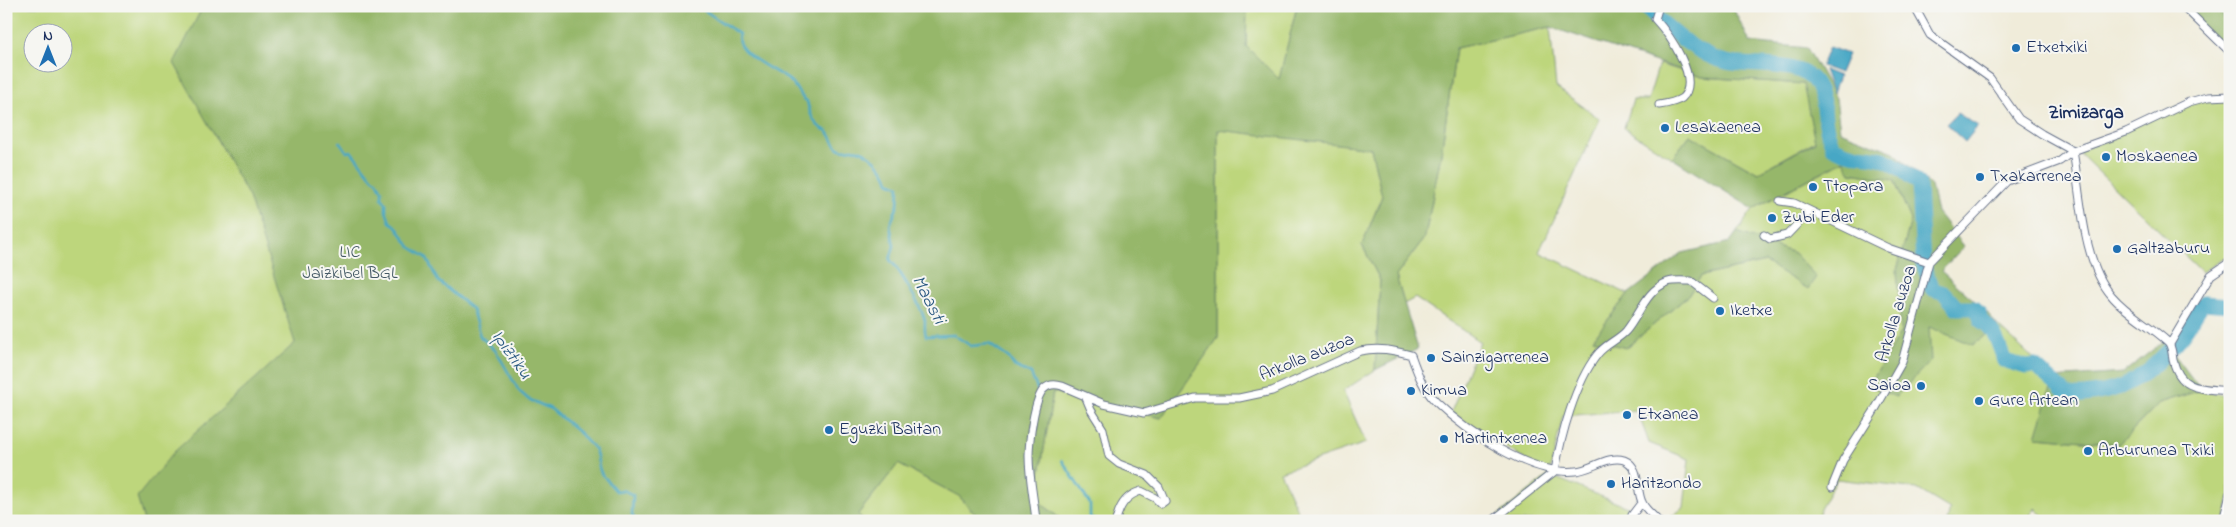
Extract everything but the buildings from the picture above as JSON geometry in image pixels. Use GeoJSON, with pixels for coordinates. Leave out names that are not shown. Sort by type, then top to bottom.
{"type":"FeatureCollection","features":[{"type":"Feature","properties":{"kind":"street"},"geometry":{"type":"LineString","coordinates":[[1658,6],[1655,19],[1669,35],[1683,63],[1688,89],[1681,98],[1659,105]]}},
{"type":"Feature","properties":{"kind":"street"},"geometry":{"type":"LineString","coordinates":[[1914,6],[1930,35],[1990,78],[2019,118],[2042,134],[2074,151]]}},
{"type":"Feature","properties":{"kind":"street"},"geometry":{"type":"LineString","coordinates":[[2184,6],[2230,52]]}},
{"type":"Feature","properties":{"kind":"street"},"geometry":{"type":"LineString","coordinates":[[1924,260],[2007,181],[2060,161],[2074,151],[2126,132],[2189,102],[2208,97],[2230,96]]}},
{"type":"Feature","properties":{"kind":"street"},"geometry":{"type":"LineString","coordinates":[[2074,151],[2090,256],[2097,276],[2124,308],[2170,344],[2174,364],[2180,378],[2192,388],[2230,391]]}},
{"type":"Feature","properties":{"kind":"street","name":"Arkolla auzoa"},"geometry":{"type":"LineString","coordinates":[[1780,201],[1794,204],[1888,248],[1924,260],[1902,362],[1873,414],[1843,460],[1832,487]]}},
{"type":"Feature","properties":{"kind":"street"},"geometry":{"type":"LineString","coordinates":[[1764,235],[1770,239],[1787,235],[1810,211]]}},
{"type":"Feature","properties":{"kind":"street"},"geometry":{"type":"LineString","coordinates":[[2170,344],[2211,275],[2230,262]]}},
{"type":"Feature","properties":{"kind":"street"},"geometry":{"type":"LineString","coordinates":[[1492,521],[1555,471],[1560,442],[1570,411],[1585,377],[1597,355],[1625,332],[1649,294],[1668,282],[1691,280],[1713,298]]}},
{"type":"Feature","properties":{"kind":"street","name":"Arkolla auzoa"},"geometry":{"type":"LineString","coordinates":[[1036,521],[1029,453],[1036,407],[1040,393],[1046,387],[1056,384],[1086,398],[1144,413],[1195,398],[1240,398],[1272,391],[1360,351],[1389,348],[1411,355],[1420,381],[1435,401],[1509,455],[1535,466],[1555,471],[1577,472],[1610,460],[1624,460],[1634,469],[1642,502],[1658,521]]}},
{"type":"Feature","properties":{"kind":"street"},"geometry":{"type":"LineString","coordinates":[[1086,398],[1103,429],[1110,456],[1119,464],[1147,475],[1159,487],[1165,501],[1161,504],[1155,498],[1141,491],[1132,493],[1119,508],[1116,521]]}},
{"type":"Feature","properties":{"kind":"street"},"geometry":{"type":"LineString","coordinates":[[2223,521],[2230,494]]}},
{"type":"Feature","properties":{"kind":"street"},"geometry":{"type":"LineString","coordinates":[[1631,521],[1632,515],[1642,502]]}},
{"type":"Feature","properties":{"kind":"green space","name":"LIC Jaizkibel BGL"},"geometry":{"type":"Polygon","coordinates":[[[6,6],[655,6],[645,521],[6,521],[6,6]]]}},
{"type":"Feature","properties":{"kind":"green space"},"geometry":{"type":"Polygon","coordinates":[[[203,6],[1247,6],[1246,46],[1279,79],[1297,6],[1732,6],[1750,42],[1807,48],[1836,98],[1840,131],[1894,152],[1931,186],[1937,212],[1964,246],[1941,271],[1985,310],[1997,325],[1973,345],[1929,327],[1931,360],[1896,397],[1869,386],[1901,331],[1897,270],[1911,220],[1894,180],[1851,173],[1844,160],[1753,209],[1672,158],[1690,135],[1758,173],[1815,142],[1803,84],[1702,77],[1550,27],[1456,48],[1441,154],[1425,237],[1396,276],[1418,349],[1375,370],[1380,280],[1362,245],[1382,196],[1371,148],[1218,130],[1218,338],[1161,418],[1053,392],[1036,499],[1063,521],[981,521],[959,496],[898,464],[858,514],[865,521],[144,521],[137,497],[173,453],[295,343],[249,197],[174,63],[203,6]]]}},
{"type":"Feature","properties":{"kind":"green space"},"geometry":{"type":"Polygon","coordinates":[[[1247,6],[1297,6],[1279,80],[1246,46],[1247,6]]]}},
{"type":"Feature","properties":{"kind":"green space"},"geometry":{"type":"Polygon","coordinates":[[[2179,6],[2213,6],[2230,24],[2230,57],[2179,6]]]}},
{"type":"Feature","properties":{"kind":"green space"},"geometry":{"type":"Polygon","coordinates":[[[2213,6],[2230,6],[2230,24],[2213,6]]]}},
{"type":"Feature","properties":{"kind":"green space"},"geometry":{"type":"Polygon","coordinates":[[[1550,27],[1556,87],[1600,119],[1539,252],[1628,294],[1593,339],[1626,348],[1688,296],[1701,276],[1766,262],[1794,253],[1737,232],[1753,209],[1845,160],[1851,173],[1894,180],[1911,220],[1897,270],[1901,331],[1869,386],[1929,326],[1973,345],[1997,325],[2054,378],[2037,437],[2119,444],[2159,403],[2201,390],[2230,396],[2230,495],[2225,521],[2048,521],[2035,508],[2026,521],[1947,521],[1950,509],[1917,489],[1837,479],[1820,509],[1818,521],[1666,521],[1684,507],[1689,459],[1649,443],[1637,410],[1563,416],[1549,475],[1451,412],[1480,342],[1415,298],[1404,304],[1396,276],[1425,237],[1441,154],[1456,48],[1550,27]]]}},
{"type":"Feature","properties":{"kind":"green space"},"geometry":{"type":"Polygon","coordinates":[[[1659,64],[1702,77],[1804,84],[1815,141],[1758,173],[1690,135],[1672,158],[1624,128],[1633,100],[1648,100],[1659,64]]]}},
{"type":"Feature","properties":{"kind":"green space"},"geometry":{"type":"Polygon","coordinates":[[[2230,95],[2230,255],[2202,272],[2078,152],[2198,98],[2230,95]]]}},
{"type":"Feature","properties":{"kind":"green space"},"geometry":{"type":"Polygon","coordinates":[[[1218,129],[1371,148],[1382,196],[1362,245],[1380,280],[1375,370],[1343,391],[1366,443],[1280,472],[1302,521],[1063,521],[1036,499],[1053,392],[1161,418],[1218,338],[1218,129]]]}},
{"type":"Feature","properties":{"kind":"green space"},"geometry":{"type":"Polygon","coordinates":[[[1737,232],[1794,253],[1816,277],[1808,289],[1765,262],[1701,276],[1688,296],[1626,348],[1593,339],[1628,294],[1682,253],[1730,242],[1737,232]]]}},
{"type":"Feature","properties":{"kind":"green space"},"geometry":{"type":"Polygon","coordinates":[[[2164,341],[2201,390],[2159,403],[2119,444],[2036,437],[2054,378],[2123,373],[2164,341]]]}},
{"type":"Feature","properties":{"kind":"green space"},"geometry":{"type":"Polygon","coordinates":[[[898,464],[959,496],[981,521],[865,521],[858,514],[898,464]]]}},
{"type":"Feature","properties":{"kind":"green space"},"geometry":{"type":"Polygon","coordinates":[[[1549,475],[1632,509],[1644,521],[1491,521],[1549,475]]]}},
{"type":"Feature","properties":{"kind":"water"},"geometry":{"type":"Polygon","coordinates":[[[1829,47],[1848,54],[1840,73],[1821,66],[1829,47]]]}},
{"type":"Feature","properties":{"kind":"water"},"geometry":{"type":"Polygon","coordinates":[[[1824,70],[1839,76],[1833,94],[1824,70]]]}},
{"type":"Feature","properties":{"kind":"water"},"geometry":{"type":"Polygon","coordinates":[[[1957,113],[1978,126],[1965,142],[1946,124],[1957,113]]]}},
{"type":"Feature","properties":{"kind":"waterway","name":"Maasti"},"geometry":{"type":"LineString","coordinates":[[698,6],[739,34],[742,48],[749,55],[790,81],[807,101],[815,122],[825,130]]}},
{"type":"Feature","properties":{"kind":"waterway"},"geometry":{"type":"LineString","coordinates":[[1644,6],[1682,39],[1714,58],[1737,64],[1788,68],[1809,76],[1819,90],[1824,107],[1827,131],[1833,147],[1852,154],[1890,162],[1919,184],[1923,264],[1932,289],[1944,293],[1957,308],[1974,308],[1979,313],[1981,321],[1986,324],[1996,338],[2005,361],[2026,367],[2035,366],[2069,396],[2099,393],[2123,386],[2134,380],[2145,373],[2176,344],[2203,303],[2230,305]]}},
{"type":"Feature","properties":{"kind":"waterway","name":"Maasti"},"geometry":{"type":"LineString","coordinates":[[827,131],[834,143],[841,149],[858,150],[870,156],[884,171],[889,182],[899,186],[898,205],[890,225],[894,246],[890,260],[904,279],[920,308],[925,321],[926,336],[954,335],[971,346],[989,344],[1009,358],[1014,366],[1031,374],[1038,391]]}},
{"type":"Feature","properties":{"kind":"waterway","name":"Ipiztiku"},"geometry":{"type":"LineString","coordinates":[[340,142],[347,152],[351,151],[373,179],[377,181],[382,191],[382,198],[386,203],[386,211],[390,222],[396,226],[410,247],[426,257],[438,281],[472,309],[480,336],[496,351],[519,391],[528,399],[551,409],[582,435],[595,450],[603,476]]}},
{"type":"Feature","properties":{"kind":"waterway","name":"Maasti"},"geometry":{"type":"LineString","coordinates":[[1062,460],[1090,504],[1090,517],[1096,521]]}},
{"type":"Feature","properties":{"kind":"waterway","name":"Ipiztiku"},"geometry":{"type":"LineString","coordinates":[[605,478],[616,491],[623,490],[633,495],[632,514],[635,521]]}},
{"type":"Feature","properties":{"kind":"place","name":"Etxetxiki"},"geometry":{"type":"Point","coordinates":[2016,48]}},
{"type":"Feature","properties":{"kind":"place","name":"Lesakaenea"},"geometry":{"type":"Point","coordinates":[1665,128]}},
{"type":"Feature","properties":{"kind":"place","name":"Moskaenea"},"geometry":{"type":"Point","coordinates":[2106,157]}},
{"type":"Feature","properties":{"kind":"place","name":"Txakarrenea"},"geometry":{"type":"Point","coordinates":[1980,177]}},
{"type":"Feature","properties":{"kind":"place","name":"Ttopara"},"geometry":{"type":"Point","coordinates":[1813,187]}},
{"type":"Feature","properties":{"kind":"place","name":"Zubi Eder"},"geometry":{"type":"Point","coordinates":[1772,218]}},
{"type":"Feature","properties":{"kind":"place","name":"Galtzaburu"},"geometry":{"type":"Point","coordinates":[2117,249]}},
{"type":"Feature","properties":{"kind":"place","name":"Iketxe"},"geometry":{"type":"Point","coordinates":[1720,311]}},
{"type":"Feature","properties":{"kind":"place","name":"Sainzigarrenea"},"geometry":{"type":"Point","coordinates":[1431,358]}},
{"type":"Feature","properties":{"kind":"place","name":"Saioa"},"geometry":{"type":"Point","coordinates":[1921,386]}},
{"type":"Feature","properties":{"kind":"place","name":"Kimua"},"geometry":{"type":"Point","coordinates":[1411,391]}},
{"type":"Feature","properties":{"kind":"place","name":"Gure Artean"},"geometry":{"type":"Point","coordinates":[1979,401]}},
{"type":"Feature","properties":{"kind":"place","name":"Etxanea"},"geometry":{"type":"Point","coordinates":[1627,415]}},
{"type":"Feature","properties":{"kind":"place","name":"Eguzki Baitan"},"geometry":{"type":"Point","coordinates":[829,430]}},
{"type":"Feature","properties":{"kind":"place","name":"Martintxenea"},"geometry":{"type":"Point","coordinates":[1444,439]}},
{"type":"Feature","properties":{"kind":"place","name":"Arburunea Txiki"},"geometry":{"type":"Point","coordinates":[2088,451]}},
{"type":"Feature","properties":{"kind":"place","name":"Haritzondo"},"geometry":{"type":"Point","coordinates":[1611,484]}},
{"type":"Feature","properties":{"kind":"district","name":"Zimizarga"},"geometry":{"type":"Point","coordinates":[2086,113]}}]}
